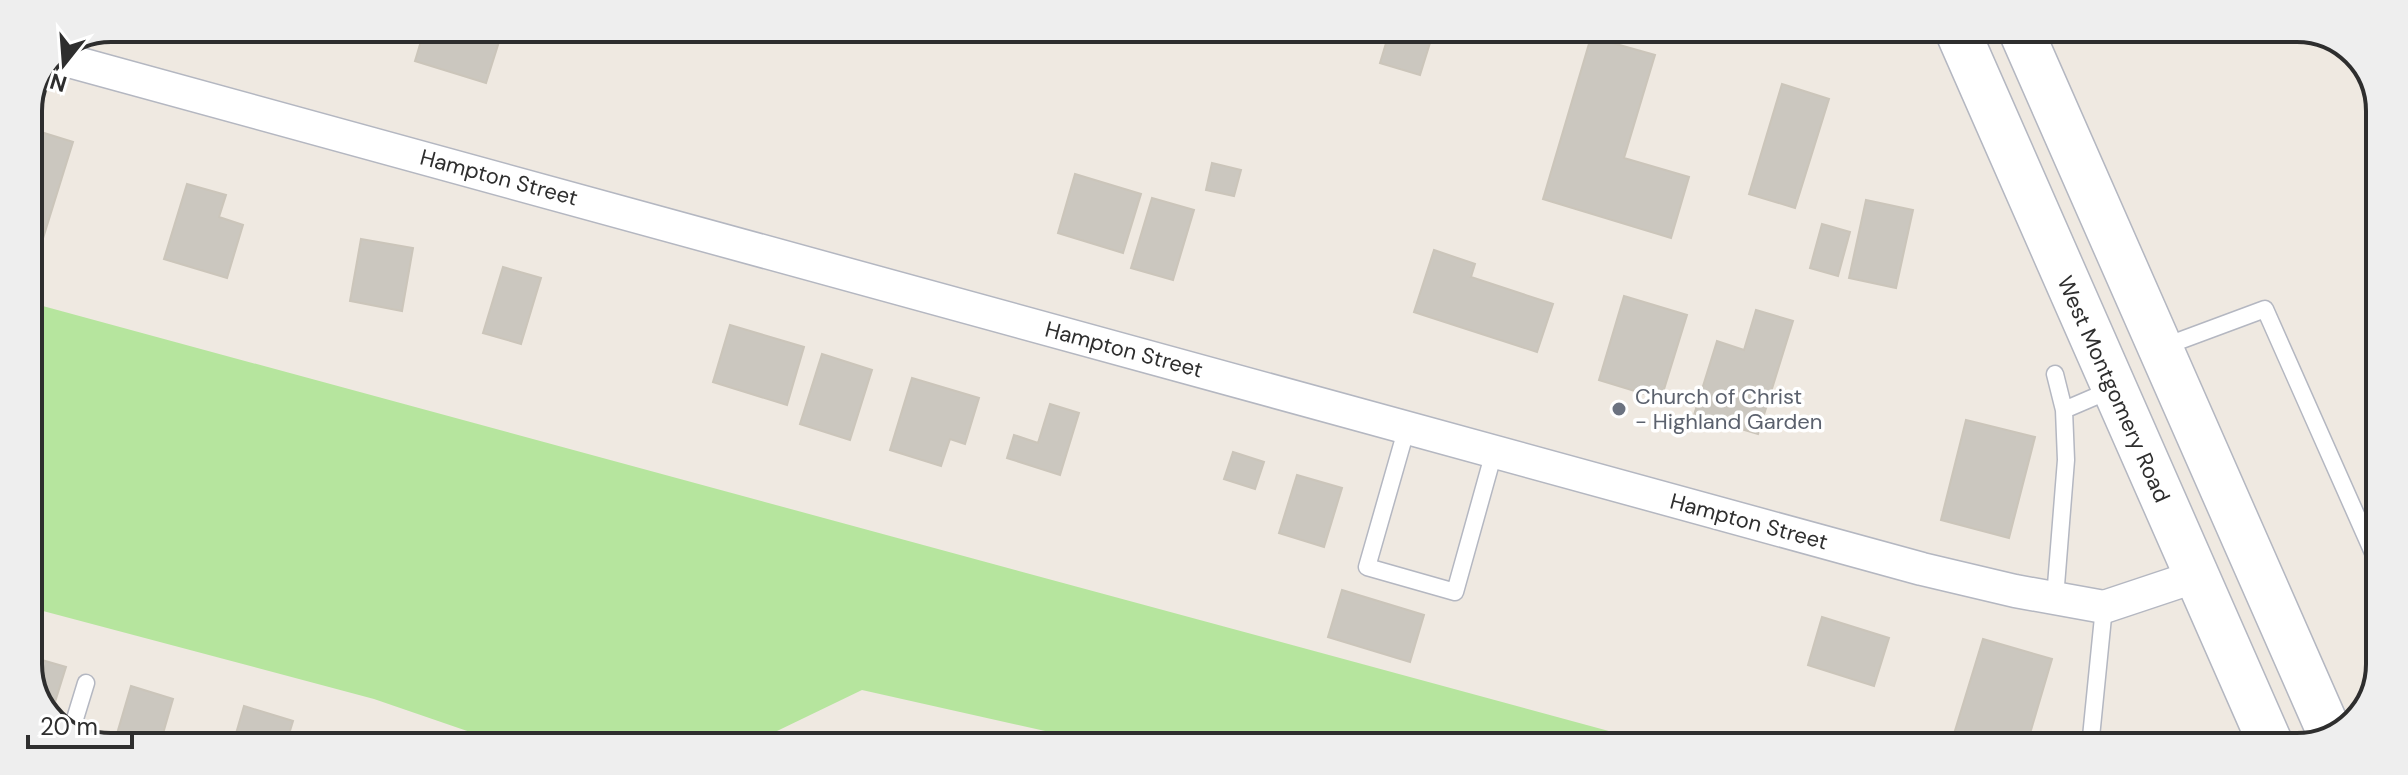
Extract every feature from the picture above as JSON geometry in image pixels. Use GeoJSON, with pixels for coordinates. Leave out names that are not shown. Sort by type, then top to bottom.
{"type":"FeatureCollection","features":[{"type":"Feature","properties":{"kind":"main road","name":"West Montgomery Road"},"geometry":{"type":"LineString","coordinates":[[1962,42],[2266,733]]}},
{"type":"Feature","properties":{"kind":"main road"},"geometry":{"type":"LineString","coordinates":[[2026,42],[2327,726]]}},
{"type":"Feature","properties":{"kind":"street","name":"Hampton Street"},"geometry":{"type":"LineString","coordinates":[[65,60],[1922,569],[2104,607],[2197,576]]}},
{"type":"Feature","properties":{"kind":"lane"},"geometry":{"type":"LineString","coordinates":[[2160,348],[2265,309],[2366,537]]}},
{"type":"Feature","properties":{"kind":"lane"},"geometry":{"type":"LineString","coordinates":[[2055,374],[2064,410],[2066,460],[2055,598]]}},
{"type":"Feature","properties":{"kind":"lane"},"geometry":{"type":"LineString","coordinates":[[2064,410],[2114,389]]}},
{"type":"Feature","properties":{"kind":"lane"},"geometry":{"type":"LineString","coordinates":[[1407,427],[1367,567],[1455,592],[1494,452]]}},
{"type":"Feature","properties":{"kind":"lane"},"geometry":{"type":"LineString","coordinates":[[2091,733],[2104,607]]}},
{"type":"Feature","properties":{"kind":"lane"},"geometry":{"type":"LineString","coordinates":[[74,722],[86,683]]}},
{"type":"Feature","properties":{"kind":"green space"},"geometry":{"type":"Polygon","coordinates":[[[42,306],[1616,733],[1054,733],[862,690],[773,733],[473,733],[374,699],[42,611],[42,306]]]}},
{"type":"Feature","properties":{"kind":"building"},"geometry":{"type":"Polygon","coordinates":[[[421,42],[499,42],[486,83],[415,61],[421,42]]]}},
{"type":"Feature","properties":{"kind":"building"},"geometry":{"type":"Polygon","coordinates":[[[1386,42],[1430,42],[1420,75],[1380,63],[1386,42]]]}},
{"type":"Feature","properties":{"kind":"building"},"geometry":{"type":"Polygon","coordinates":[[[1590,42],[1609,42],[1655,55],[1624,158],[1689,177],[1671,238],[1543,199],[1590,42]]]}},
{"type":"Feature","properties":{"kind":"building"},"geometry":{"type":"Polygon","coordinates":[[[1782,84],[1829,99],[1795,208],[1749,194],[1782,84]]]}},
{"type":"Feature","properties":{"kind":"building"},"geometry":{"type":"Polygon","coordinates":[[[42,132],[73,142],[42,242],[42,132]]]}},
{"type":"Feature","properties":{"kind":"building"},"geometry":{"type":"Polygon","coordinates":[[[1212,163],[1241,170],[1234,196],[1206,190],[1212,163]]]}},
{"type":"Feature","properties":{"kind":"building"},"geometry":{"type":"Polygon","coordinates":[[[1075,174],[1141,194],[1123,253],[1058,233],[1075,174]]]}},
{"type":"Feature","properties":{"kind":"building"},"geometry":{"type":"Polygon","coordinates":[[[187,184],[226,195],[219,217],[243,225],[227,278],[164,259],[187,184]]]}},
{"type":"Feature","properties":{"kind":"building"},"geometry":{"type":"Polygon","coordinates":[[[1152,198],[1194,210],[1173,280],[1131,268],[1152,198]]]}},
{"type":"Feature","properties":{"kind":"building"},"geometry":{"type":"Polygon","coordinates":[[[1866,200],[1913,210],[1896,288],[1849,278],[1866,200]]]}},
{"type":"Feature","properties":{"kind":"building"},"geometry":{"type":"Polygon","coordinates":[[[1822,224],[1850,232],[1838,276],[1810,268],[1822,224]]]}},
{"type":"Feature","properties":{"kind":"building"},"geometry":{"type":"Polygon","coordinates":[[[361,239],[413,248],[402,311],[350,301],[361,239]]]}},
{"type":"Feature","properties":{"kind":"building"},"geometry":{"type":"Polygon","coordinates":[[[1434,250],[1475,264],[1471,277],[1553,304],[1537,352],[1414,312],[1434,250]]]}},
{"type":"Feature","properties":{"kind":"building"},"geometry":{"type":"Polygon","coordinates":[[[503,267],[541,278],[521,344],[483,333],[503,267]]]}},
{"type":"Feature","properties":{"kind":"building"},"geometry":{"type":"Polygon","coordinates":[[[1624,296],[1687,315],[1661,399],[1599,380],[1624,296]]]}},
{"type":"Feature","properties":{"kind":"building"},"geometry":{"type":"Polygon","coordinates":[[[1756,310],[1793,321],[1758,434],[1694,415],[1717,341],[1744,350],[1756,310]]]}},
{"type":"Feature","properties":{"kind":"building"},"geometry":{"type":"Polygon","coordinates":[[[730,325],[804,347],[787,405],[713,382],[730,325]]]}},
{"type":"Feature","properties":{"kind":"building"},"geometry":{"type":"Polygon","coordinates":[[[822,354],[872,370],[850,440],[800,424],[822,354]]]}},
{"type":"Feature","properties":{"kind":"building"},"geometry":{"type":"Polygon","coordinates":[[[912,378],[979,398],[965,444],[950,439],[941,466],[890,450],[912,378]]]}},
{"type":"Feature","properties":{"kind":"building"},"geometry":{"type":"Polygon","coordinates":[[[1050,404],[1079,413],[1060,475],[1007,458],[1014,435],[1038,443],[1050,404]]]}},
{"type":"Feature","properties":{"kind":"building"},"geometry":{"type":"Polygon","coordinates":[[[1966,420],[2035,437],[2009,538],[1941,520],[1966,420]]]}},
{"type":"Feature","properties":{"kind":"building"},"geometry":{"type":"Polygon","coordinates":[[[1233,452],[1264,462],[1255,489],[1224,479],[1233,452]]]}},
{"type":"Feature","properties":{"kind":"building"},"geometry":{"type":"Polygon","coordinates":[[[1297,475],[1342,488],[1324,547],[1279,533],[1297,475]]]}},
{"type":"Feature","properties":{"kind":"building"},"geometry":{"type":"Polygon","coordinates":[[[1342,590],[1424,615],[1410,662],[1328,637],[1342,590]]]}},
{"type":"Feature","properties":{"kind":"building"},"geometry":{"type":"Polygon","coordinates":[[[1822,617],[1889,638],[1874,686],[1808,665],[1822,617]]]}},
{"type":"Feature","properties":{"kind":"building"},"geometry":{"type":"Polygon","coordinates":[[[1983,639],[2052,659],[2030,733],[1954,733],[1983,639]]]}},
{"type":"Feature","properties":{"kind":"building"},"geometry":{"type":"Polygon","coordinates":[[[42,660],[66,667],[55,704],[46,686],[42,660]]]}},
{"type":"Feature","properties":{"kind":"building"},"geometry":{"type":"Polygon","coordinates":[[[131,686],[173,699],[163,733],[117,733],[131,686]]]}},
{"type":"Feature","properties":{"kind":"building"},"geometry":{"type":"Polygon","coordinates":[[[244,706],[293,721],[289,733],[236,733],[244,706]]]}},
{"type":"Feature","properties":{"kind":"place","name":"Church of Christ - Highland Garden"},"geometry":{"type":"Point","coordinates":[1619,409]}}]}
